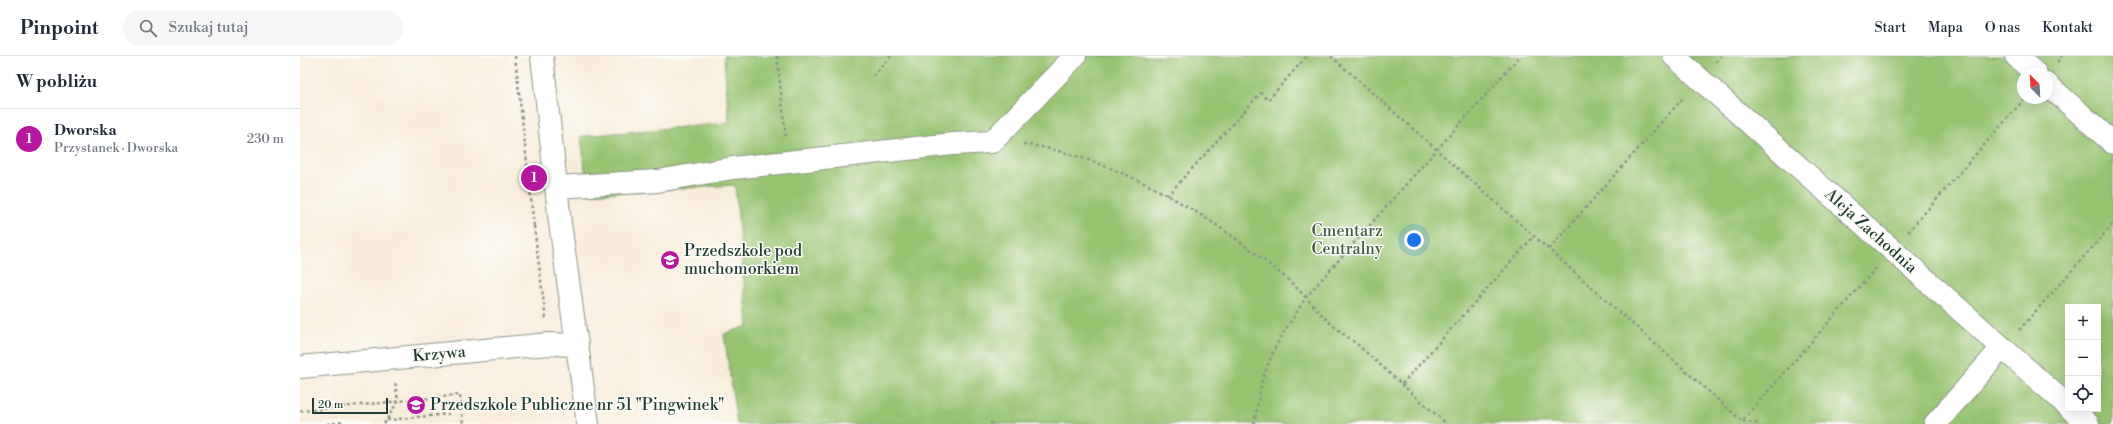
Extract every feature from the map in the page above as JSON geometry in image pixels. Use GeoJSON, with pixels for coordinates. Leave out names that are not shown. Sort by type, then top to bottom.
{"type":"FeatureCollection","features":[{"type":"Feature","properties":{"kind":"street"},"geometry":{"type":"LineString","coordinates":[[542,56],[556,188],[588,424]]}},
{"type":"Feature","properties":{"kind":"street"},"geometry":{"type":"LineString","coordinates":[[556,188],[658,181],[733,168],[992,142],[1075,56]]}},
{"type":"Feature","properties":{"kind":"street","name":"Aleja Zachodnia"},"geometry":{"type":"LineString","coordinates":[[1674,56],[2065,403]]}},
{"type":"Feature","properties":{"kind":"street"},"geometry":{"type":"LineString","coordinates":[[2016,56],[2029,68]]}},
{"type":"Feature","properties":{"kind":"street"},"geometry":{"type":"LineString","coordinates":[[2053,89],[2113,143]]}},
{"type":"Feature","properties":{"kind":"street","name":"Krzywa"},"geometry":{"type":"LineString","coordinates":[[300,366],[549,344],[577,345]]}},
{"type":"Feature","properties":{"kind":"street"},"geometry":{"type":"LineString","coordinates":[[1935,424],[2002,348]]}},
{"type":"Feature","properties":{"kind":"street"},"geometry":{"type":"LineString","coordinates":[[2074,412],[2088,424]]}},
{"type":"Feature","properties":{"kind":"path"},"geometry":{"type":"LineString","coordinates":[[515,56],[534,226]]}},
{"type":"Feature","properties":{"kind":"path"},"geometry":{"type":"LineString","coordinates":[[777,56],[789,162]]}},
{"type":"Feature","properties":{"kind":"path"},"geometry":{"type":"LineString","coordinates":[[872,76],[891,56]]}},
{"type":"Feature","properties":{"kind":"path"},"geometry":{"type":"LineString","coordinates":[[1167,196],[1261,93],[1268,100],[1307,56]]}},
{"type":"Feature","properties":{"kind":"path"},"geometry":{"type":"LineString","coordinates":[[1331,56],[1742,421],[1759,424]]}},
{"type":"Feature","properties":{"kind":"path"},"geometry":{"type":"LineString","coordinates":[[1254,424],[1262,380],[1276,344],[1306,297],[1520,56]]}},
{"type":"Feature","properties":{"kind":"path"},"geometry":{"type":"LineString","coordinates":[[1549,249],[1721,56]]}},
{"type":"Feature","properties":{"kind":"path"},"geometry":{"type":"LineString","coordinates":[[1742,421],[2020,104]]}},
{"type":"Feature","properties":{"kind":"path"},"geometry":{"type":"LineString","coordinates":[[992,142],[1016,143],[1060,151],[1127,176],[1167,196],[1229,234],[1268,264],[1306,297],[1327,320],[1447,424]]}},
{"type":"Feature","properties":{"kind":"path"},"geometry":{"type":"LineString","coordinates":[[2002,348],[2113,224]]}},
{"type":"Feature","properties":{"kind":"path"},"geometry":{"type":"LineString","coordinates":[[1402,384],[1534,236]]}},
{"type":"Feature","properties":{"kind":"path"},"geometry":{"type":"LineString","coordinates":[[384,424],[398,400],[395,377]]}},
{"type":"Feature","properties":{"kind":"path"},"geometry":{"type":"LineString","coordinates":[[300,410],[460,395],[462,424]]}},
{"type":"Feature","properties":{"kind":"path"},"geometry":{"type":"LineString","coordinates":[[387,420],[449,414]]}},
{"type":"Feature","properties":{"kind":"path"},"geometry":{"type":"LineString","coordinates":[[327,424],[342,422]]}},
{"type":"Feature","properties":{"kind":"path"},"geometry":{"type":"LineString","coordinates":[[990,422],[994,424]]}},
{"type":"Feature","properties":{"kind":"green space","name":"Cmentarz Centralny"},"geometry":{"type":"Polygon","coordinates":[[[724,56],[2113,56],[2113,424],[737,424],[724,334],[748,326],[735,185],[588,194],[581,136],[729,123],[724,56]]]}},
{"type":"Feature","properties":{"kind":"place","name":"Dworska"},"geometry":{"type":"Point","coordinates":[534,178]}},
{"type":"Feature","properties":{"kind":"place","name":"Przedszkole pod muchomorkiem"},"geometry":{"type":"Point","coordinates":[670,260]}},
{"type":"Feature","properties":{"kind":"place","name":"Przedszkole Publiczne nr 51 \"Pingwinek\""},"geometry":{"type":"Point","coordinates":[416,405]}}]}
